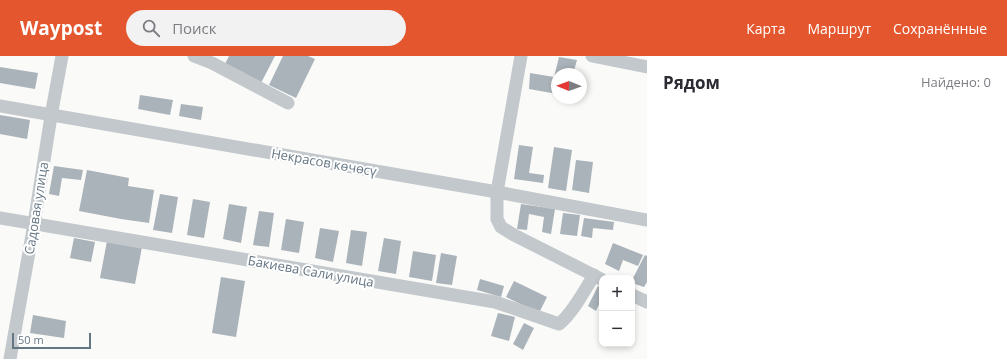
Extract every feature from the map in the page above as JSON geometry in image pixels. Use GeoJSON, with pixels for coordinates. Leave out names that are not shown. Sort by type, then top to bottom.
{"type":"FeatureCollection","features":[{"type":"Feature","properties":{"kind":"street","name":"Садовая улица"},"geometry":{"type":"LineString","coordinates":[[10,359],[62,56]]}},
{"type":"Feature","properties":{"kind":"street"},"geometry":{"type":"LineString","coordinates":[[194,56],[212,63],[288,103]]}},
{"type":"Feature","properties":{"kind":"street"},"geometry":{"type":"LineString","coordinates":[[521,56],[497,192],[497,219],[501,227],[514,235],[598,277]]}},
{"type":"Feature","properties":{"kind":"street"},"geometry":{"type":"LineString","coordinates":[[592,56],[647,67]]}},
{"type":"Feature","properties":{"kind":"street","name":"Некрасов көчөсү"},"geometry":{"type":"LineString","coordinates":[[0,106],[497,192],[647,220]]}},
{"type":"Feature","properties":{"kind":"street","name":"Бакиева Сали улица"},"geometry":{"type":"LineString","coordinates":[[0,218],[495,302],[559,324],[564,320],[598,277]]}},
{"type":"Feature","properties":{"kind":"street"},"geometry":{"type":"LineString","coordinates":[[635,296],[647,302]]}},
{"type":"Feature","properties":{"kind":"building"},"geometry":{"type":"Polygon","coordinates":[[[229,56],[275,56],[261,83],[225,64],[229,56]]]}},
{"type":"Feature","properties":{"kind":"building"},"geometry":{"type":"Polygon","coordinates":[[[283,56],[308,56],[315,59],[296,98],[269,85],[283,56]]]}},
{"type":"Feature","properties":{"kind":"building"},"geometry":{"type":"Polygon","coordinates":[[[559,57],[577,60],[575,68],[556,68],[559,57]]]}},
{"type":"Feature","properties":{"kind":"building"},"geometry":{"type":"Polygon","coordinates":[[[0,67],[38,73],[35,89],[0,83],[0,67]]]}},
{"type":"Feature","properties":{"kind":"building"},"geometry":{"type":"Polygon","coordinates":[[[530,73],[551,76],[551,93],[529,89],[530,73]]]}},
{"type":"Feature","properties":{"kind":"building"},"geometry":{"type":"Polygon","coordinates":[[[140,95],[173,100],[170,115],[138,109],[140,95]]]}},
{"type":"Feature","properties":{"kind":"building"},"geometry":{"type":"Polygon","coordinates":[[[181,104],[203,107],[201,120],[179,116],[181,104]]]}},
{"type":"Feature","properties":{"kind":"building"},"geometry":{"type":"Polygon","coordinates":[[[0,115],[30,120],[27,139],[0,134],[0,115]]]}},
{"type":"Feature","properties":{"kind":"building"},"geometry":{"type":"Polygon","coordinates":[[[519,145],[533,147],[529,173],[544,175],[543,183],[514,179],[519,145]]]}},
{"type":"Feature","properties":{"kind":"building"},"geometry":{"type":"Polygon","coordinates":[[[554,147],[572,150],[566,191],[548,188],[554,147]]]}},
{"type":"Feature","properties":{"kind":"building"},"geometry":{"type":"Polygon","coordinates":[[[576,160],[593,162],[589,193],[572,190],[576,160]]]}},
{"type":"Feature","properties":{"kind":"building"},"geometry":{"type":"Polygon","coordinates":[[[54,166],[83,170],[81,180],[62,178],[59,196],[49,194],[54,166]]]}},
{"type":"Feature","properties":{"kind":"building"},"geometry":{"type":"Polygon","coordinates":[[[87,170],[129,178],[128,186],[154,190],[149,223],[79,211],[87,170]]]}},
{"type":"Feature","properties":{"kind":"building"},"geometry":{"type":"Polygon","coordinates":[[[160,194],[178,197],[172,233],[153,230],[160,194]]]}},
{"type":"Feature","properties":{"kind":"building"},"geometry":{"type":"Polygon","coordinates":[[[193,199],[210,202],[204,238],[187,235],[193,199]]]}},
{"type":"Feature","properties":{"kind":"building"},"geometry":{"type":"Polygon","coordinates":[[[229,204],[247,207],[241,243],[223,239],[229,204]]]}},
{"type":"Feature","properties":{"kind":"building"},"geometry":{"type":"Polygon","coordinates":[[[521,204],[555,209],[551,234],[542,232],[544,217],[529,214],[527,230],[517,229],[521,204]]]}},
{"type":"Feature","properties":{"kind":"building"},"geometry":{"type":"Polygon","coordinates":[[[259,211],[274,213],[269,247],[253,245],[259,211]]]}},
{"type":"Feature","properties":{"kind":"building"},"geometry":{"type":"Polygon","coordinates":[[[563,213],[580,215],[577,236],[560,234],[563,213]]]}},
{"type":"Feature","properties":{"kind":"building"},"geometry":{"type":"Polygon","coordinates":[[[584,218],[614,222],[613,230],[593,228],[592,238],[581,236],[584,218]]]}},
{"type":"Feature","properties":{"kind":"building"},"geometry":{"type":"Polygon","coordinates":[[[286,219],[304,222],[299,253],[281,250],[286,219]]]}},
{"type":"Feature","properties":{"kind":"building"},"geometry":{"type":"Polygon","coordinates":[[[320,228],[339,231],[333,262],[315,258],[320,228]]]}},
{"type":"Feature","properties":{"kind":"building"},"geometry":{"type":"Polygon","coordinates":[[[351,230],[367,232],[362,266],[346,263],[351,230]]]}},
{"type":"Feature","properties":{"kind":"building"},"geometry":{"type":"Polygon","coordinates":[[[74,238],[95,242],[91,262],[70,258],[74,238]]]}},
{"type":"Feature","properties":{"kind":"building"},"geometry":{"type":"Polygon","coordinates":[[[384,238],[401,241],[396,274],[378,271],[384,238]]]}},
{"type":"Feature","properties":{"kind":"building"},"geometry":{"type":"Polygon","coordinates":[[[107,241],[142,247],[135,284],[100,278],[107,241]]]}},
{"type":"Feature","properties":{"kind":"building"},"geometry":{"type":"Polygon","coordinates":[[[613,243],[643,255],[638,266],[623,260],[619,271],[605,264],[613,243]]]}},
{"type":"Feature","properties":{"kind":"building"},"geometry":{"type":"Polygon","coordinates":[[[413,251],[436,255],[432,281],[409,277],[413,251]]]}},
{"type":"Feature","properties":{"kind":"building"},"geometry":{"type":"Polygon","coordinates":[[[441,253],[457,256],[452,285],[436,283],[441,253]]]}},
{"type":"Feature","properties":{"kind":"building"},"geometry":{"type":"Polygon","coordinates":[[[645,255],[647,256],[647,282],[644,287],[635,284],[635,275],[645,255]]]}},
{"type":"Feature","properties":{"kind":"building"},"geometry":{"type":"Polygon","coordinates":[[[221,277],[245,281],[236,337],[212,333],[221,277]]]}},
{"type":"Feature","properties":{"kind":"building"},"geometry":{"type":"Polygon","coordinates":[[[480,279],[504,286],[501,297],[477,290],[480,279]]]}},
{"type":"Feature","properties":{"kind":"building"},"geometry":{"type":"Polygon","coordinates":[[[514,281],[547,297],[539,313],[506,297],[514,281]]]}},
{"type":"Feature","properties":{"kind":"building"},"geometry":{"type":"Polygon","coordinates":[[[599,286],[599,304],[596,311],[588,306],[599,286]]]}},
{"type":"Feature","properties":{"kind":"building"},"geometry":{"type":"Polygon","coordinates":[[[498,313],[515,317],[509,341],[491,336],[498,313]]]}},
{"type":"Feature","properties":{"kind":"building"},"geometry":{"type":"Polygon","coordinates":[[[33,315],[66,321],[64,338],[30,333],[33,315]]]}},
{"type":"Feature","properties":{"kind":"building"},"geometry":{"type":"Polygon","coordinates":[[[524,323],[534,328],[523,350],[513,344],[524,323]]]}}]}
